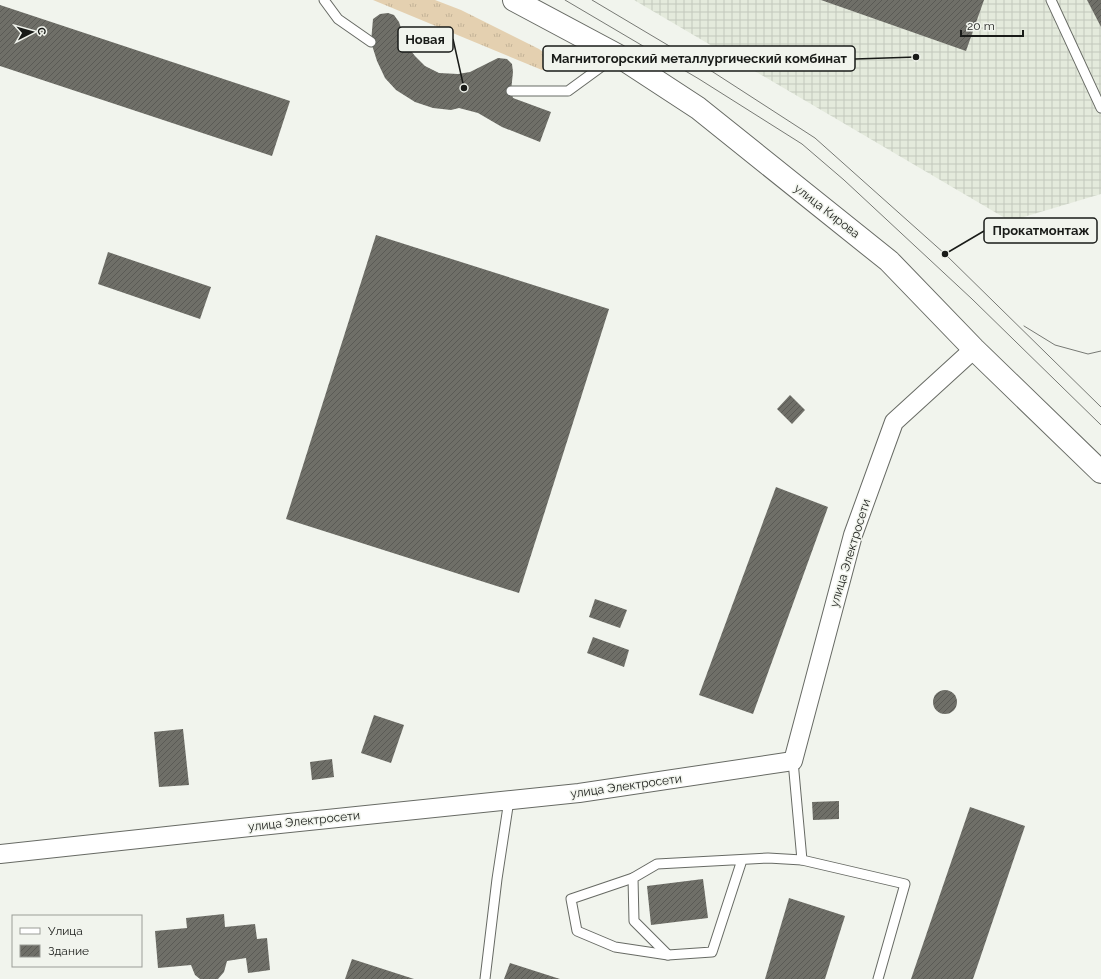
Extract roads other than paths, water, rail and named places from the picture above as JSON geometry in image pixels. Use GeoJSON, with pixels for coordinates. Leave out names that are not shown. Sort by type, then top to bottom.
{"type":"FeatureCollection","features":[{"type":"Feature","properties":{"kind":"main road","name":"улица Кирова"},"geometry":{"type":"LineString","coordinates":[[514,0],[617,55],[698,108],[890,260],[974,349],[1101,472]]}},
{"type":"Feature","properties":{"kind":"street","name":"улица Электросети"},"geometry":{"type":"LineString","coordinates":[[0,854],[579,793],[793,761],[853,535],[894,422],[974,349]]}},
{"type":"Feature","properties":{"kind":"lane"},"geometry":{"type":"LineString","coordinates":[[324,0],[338,19],[371,42]]}},
{"type":"Feature","properties":{"kind":"lane"},"geometry":{"type":"LineString","coordinates":[[1051,0],[1101,108]]}},
{"type":"Feature","properties":{"kind":"lane"},"geometry":{"type":"LineString","coordinates":[[511,91],[568,91],[617,55]]}},
{"type":"Feature","properties":{"kind":"lane"},"geometry":{"type":"LineString","coordinates":[[793,761],[802,860]]}},
{"type":"Feature","properties":{"kind":"lane"},"geometry":{"type":"LineString","coordinates":[[484,979],[509,800]]}},
{"type":"Feature","properties":{"kind":"lane"},"geometry":{"type":"LineString","coordinates":[[742,860],[712,952],[668,955],[615,947],[577,931],[572,899],[633,878],[657,864],[768,858],[802,860],[905,884],[878,979]]}},
{"type":"Feature","properties":{"kind":"lane"},"geometry":{"type":"LineString","coordinates":[[633,878],[634,921],[668,955]]}},
{"type":"Feature","properties":{"kind":"tram line"},"geometry":{"type":"LineString","coordinates":[[565,0],[699,79],[802,144],[844,180],[972,299],[1101,425]]}},
{"type":"Feature","properties":{"kind":"tram line"},"geometry":{"type":"LineString","coordinates":[[592,0],[713,72],[815,138],[945,254],[1101,407]]}},
{"type":"Feature","properties":{"kind":"tram line"},"geometry":{"type":"LineString","coordinates":[[1024,326],[1055,345],[1088,354],[1101,351]]}},
{"type":"Feature","properties":{"kind":"place","name":"Магнитогорский металлургический комбинат"},"geometry":{"type":"Point","coordinates":[916,57]}},
{"type":"Feature","properties":{"kind":"place","name":"Новая"},"geometry":{"type":"Point","coordinates":[464,88]}},
{"type":"Feature","properties":{"kind":"place","name":"Прокатмонтаж"},"geometry":{"type":"Point","coordinates":[945,254]}}]}
